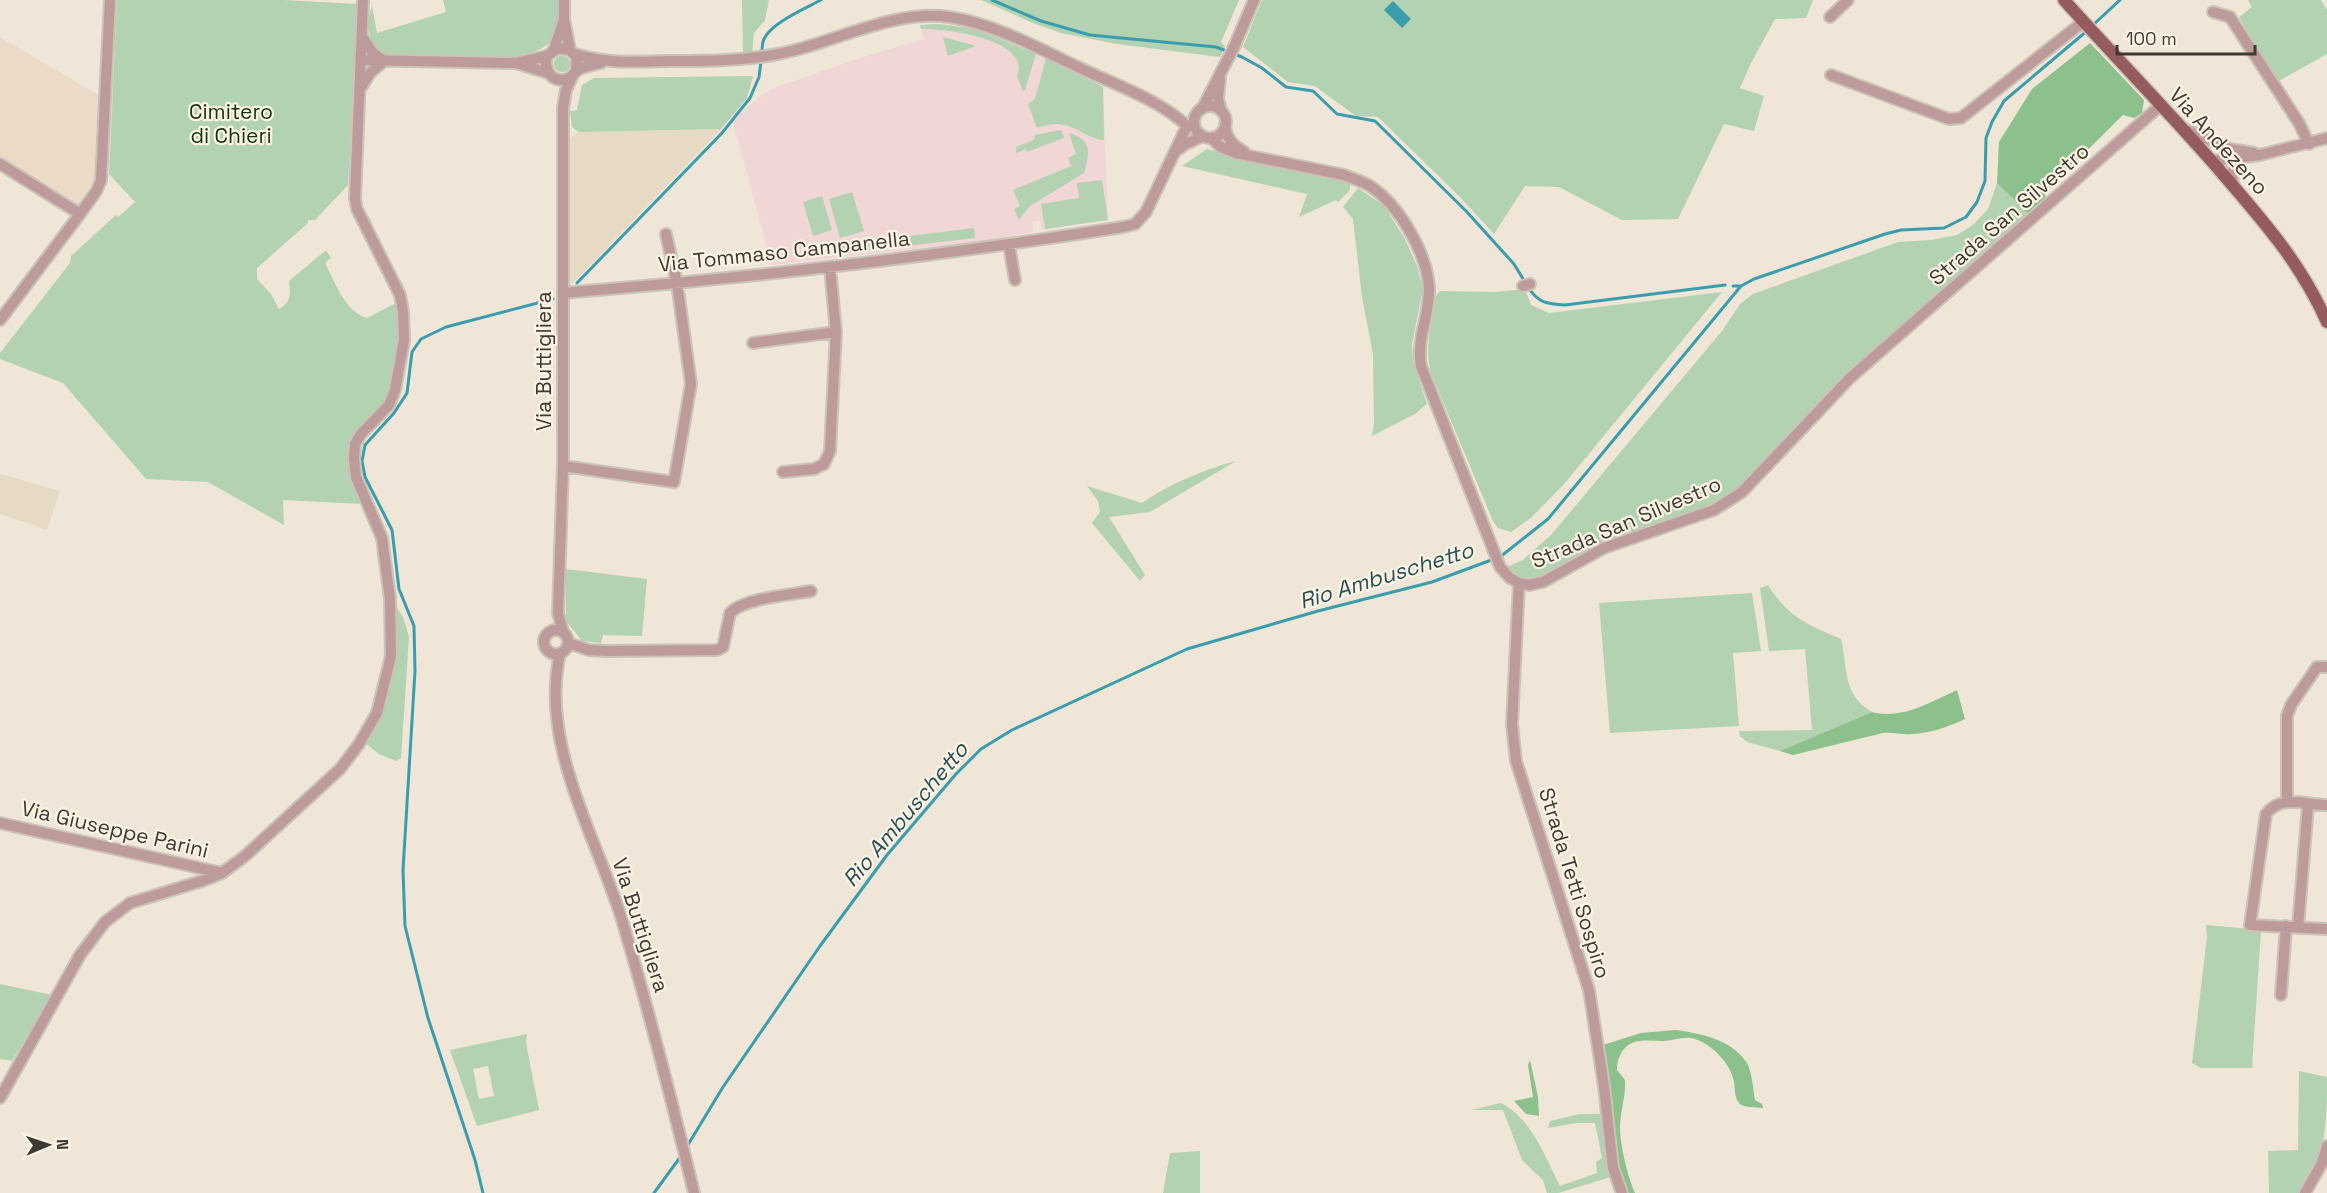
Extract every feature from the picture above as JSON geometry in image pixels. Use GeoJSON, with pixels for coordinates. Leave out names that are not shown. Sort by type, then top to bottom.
{"type":"FeatureCollection","features":[{"type":"Feature","properties":{"kind":"main road","name":"Via Andezeno"},"geometry":{"type":"LineString","coordinates":[[2064,0],[2209,158],[2275,235],[2313,290],[2327,322]]}},
{"type":"Feature","properties":{"kind":"street"},"geometry":{"type":"LineString","coordinates":[[0,320],[80,214],[97,190],[101,180],[110,0]]}},
{"type":"Feature","properties":{"kind":"street"},"geometry":{"type":"LineString","coordinates":[[0,1098],[80,955],[105,922],[130,903],[222,873],[245,856],[340,769],[359,744],[377,713],[391,656],[390,599],[382,538],[356,477],[354,459],[356,444],[361,434],[389,405],[395,390],[404,340],[400,295],[357,209],[355,199],[363,0]]}},
{"type":"Feature","properties":{"kind":"street"},"geometry":{"type":"LineString","coordinates":[[564,0],[564,19],[572,52],[578,62],[574,73]]}},
{"type":"Feature","properties":{"kind":"street"},"geometry":{"type":"LineString","coordinates":[[1175,152],[1184,144],[1220,134],[1225,125],[1218,91],[1221,72],[1254,0]]}},
{"type":"Feature","properties":{"kind":"street"},"geometry":{"type":"LineString","coordinates":[[1830,17],[1848,0]]}},
{"type":"Feature","properties":{"kind":"street"},"geometry":{"type":"LineString","coordinates":[[2213,12],[2230,17],[2299,123],[2309,144]]}},
{"type":"Feature","properties":{"kind":"street"},"geometry":{"type":"LineString","coordinates":[[362,60],[516,63],[562,47],[604,62],[710,61],[753,58],[799,50],[879,25],[915,17],[948,17],[991,28],[1023,41],[1165,109],[1195,118],[1207,137]]}},
{"type":"Feature","properties":{"kind":"street"},"geometry":{"type":"LineString","coordinates":[[551,75],[545,65],[564,19]]}},
{"type":"Feature","properties":{"kind":"street"},"geometry":{"type":"LineString","coordinates":[[1832,75],[1948,119],[1961,118],[2084,22]]}},
{"type":"Feature","properties":{"kind":"street"},"geometry":{"type":"LineString","coordinates":[[363,38],[372,52],[384,61]]}},
{"type":"Feature","properties":{"kind":"street"},"geometry":{"type":"LineString","coordinates":[[360,89],[370,73],[384,61]]}},
{"type":"Feature","properties":{"kind":"street"},"geometry":{"type":"LineString","coordinates":[[516,63],[563,80],[574,73],[604,62]]}},
{"type":"Feature","properties":{"kind":"street"},"geometry":{"type":"LineString","coordinates":[[1195,118],[1216,77],[1221,72]]}},
{"type":"Feature","properties":{"kind":"street","name":"Via Buttigliera"},"geometry":{"type":"LineString","coordinates":[[557,631],[562,466],[563,108],[566,90],[574,73]]}},
{"type":"Feature","properties":{"kind":"street","name":"Via Buttigliera"},"geometry":{"type":"LineString","coordinates":[[551,75],[563,108]]}},
{"type":"Feature","properties":{"kind":"street","name":"Strada San Silvestro"},"geometry":{"type":"LineString","coordinates":[[1207,137],[1221,147],[1236,153],[1359,181],[1371,187],[1386,201],[1411,232],[1422,256],[1429,287],[1419,346],[1421,366],[1500,567],[1510,578],[1529,585],[1543,582],[1604,548],[1714,510],[1742,492],[1850,378],[2161,105]]}},
{"type":"Feature","properties":{"kind":"street"},"geometry":{"type":"LineString","coordinates":[[1195,118],[1212,106],[1221,111]]}},
{"type":"Feature","properties":{"kind":"street","name":"Via Tommaso Campanella"},"geometry":{"type":"LineString","coordinates":[[563,293],[830,267],[1009,245],[1135,224],[1146,212],[1175,152],[1195,118]]}},
{"type":"Feature","properties":{"kind":"street","name":"Strada San Silvestro"},"geometry":{"type":"LineString","coordinates":[[1225,125],[1229,139],[1250,156]]}},
{"type":"Feature","properties":{"kind":"street"},"geometry":{"type":"LineString","coordinates":[[2182,128],[2230,148],[2260,154]]}},
{"type":"Feature","properties":{"kind":"street"},"geometry":{"type":"LineString","coordinates":[[2209,158],[2236,159],[2327,138]]}},
{"type":"Feature","properties":{"kind":"street"},"geometry":{"type":"LineString","coordinates":[[2209,158],[2230,148]]}},
{"type":"Feature","properties":{"kind":"street"},"geometry":{"type":"LineString","coordinates":[[2233,186],[2232,174],[2236,159]]}},
{"type":"Feature","properties":{"kind":"street"},"geometry":{"type":"LineString","coordinates":[[0,164],[80,214]]}},
{"type":"Feature","properties":{"kind":"street"},"geometry":{"type":"LineString","coordinates":[[562,466],[674,482],[691,384],[677,283],[666,234]]}},
{"type":"Feature","properties":{"kind":"street"},"geometry":{"type":"LineString","coordinates":[[1009,245],[1016,280]]}},
{"type":"Feature","properties":{"kind":"street"},"geometry":{"type":"LineString","coordinates":[[783,472],[814,469],[824,465],[830,452],[836,332],[830,267]]}},
{"type":"Feature","properties":{"kind":"street"},"geometry":{"type":"LineString","coordinates":[[753,343],[836,332]]}},
{"type":"Feature","properties":{"kind":"street","name":"Strada Tetti Sospiro"},"geometry":{"type":"LineString","coordinates":[[1519,583],[1512,724],[1516,761],[1589,990],[1604,1086],[1612,1168],[1622,1193]]}},
{"type":"Feature","properties":{"kind":"street"},"geometry":{"type":"LineString","coordinates":[[568,643],[589,650],[606,651],[717,651],[723,647],[730,613],[733,609],[747,603],[811,591]]}},
{"type":"Feature","properties":{"kind":"street"},"geometry":{"type":"LineString","coordinates":[[557,631],[567,637],[568,643],[566,650],[556,653],[546,648],[544,642],[546,635],[557,631]]}},
{"type":"Feature","properties":{"kind":"street","name":"Via Buttigliera"},"geometry":{"type":"LineString","coordinates":[[556,653],[558,717],[569,774],[581,812],[613,891],[670,1093],[694,1193]]}},
{"type":"Feature","properties":{"kind":"street"},"geometry":{"type":"LineString","coordinates":[[2287,801],[2287,716],[2291,705],[2317,667],[2327,667]]}},
{"type":"Feature","properties":{"kind":"street"},"geometry":{"type":"LineString","coordinates":[[2327,805],[2308,805],[2287,801],[2278,803],[2266,814],[2250,925],[2327,929]]}},
{"type":"Feature","properties":{"kind":"street"},"geometry":{"type":"LineString","coordinates":[[2298,927],[2308,805]]}},
{"type":"Feature","properties":{"kind":"street","name":"Via Giuseppe Parini"},"geometry":{"type":"LineString","coordinates":[[0,823],[222,873]]}},
{"type":"Feature","properties":{"kind":"street"},"geometry":{"type":"LineString","coordinates":[[2281,994],[2286,926]]}},
{"type":"Feature","properties":{"kind":"street"},"geometry":{"type":"LineString","coordinates":[[2305,1193],[2322,1163],[2327,1146]]}},
{"type":"Feature","properties":{"kind":"shaded area"},"geometry":{"type":"Polygon","coordinates":[[[939,24],[975,29],[995,36],[1103,87],[1108,220],[1042,230],[1040,221],[1032,222],[1033,232],[978,242],[772,265],[733,122],[747,107],[771,89],[860,58],[924,39],[920,25],[939,24]]]}},
{"type":"Feature","properties":{"kind":"shaded area"},"geometry":{"type":"Polygon","coordinates":[[[0,37],[100,96],[97,174],[78,206],[0,157],[0,37]]]}},
{"type":"Feature","properties":{"kind":"shaded area"},"geometry":{"type":"Polygon","coordinates":[[[721,129],[572,284],[568,283],[568,140],[579,132],[721,129]]]}},
{"type":"Feature","properties":{"kind":"shaded area"},"geometry":{"type":"Polygon","coordinates":[[[0,474],[60,491],[47,530],[0,514],[0,474]]]}},
{"type":"Feature","properties":{"kind":"green space","name":"Cimitero di Chieri"},"geometry":{"type":"Polygon","coordinates":[[[117,0],[283,0],[358,4],[348,185],[315,220],[308,220],[308,223],[257,268],[257,279],[271,294],[279,309],[286,304],[289,298],[289,281],[326,250],[331,258],[325,263],[337,287],[347,303],[359,315],[367,318],[398,302],[399,345],[388,406],[353,447],[363,504],[283,500],[284,525],[208,482],[146,479],[63,383],[0,359],[0,353],[70,263],[71,256],[116,215],[118,217],[135,202],[109,174],[117,0]]]}},
{"type":"Feature","properties":{"kind":"green space"},"geometry":{"type":"Polygon","coordinates":[[[443,0],[558,0],[555,32],[552,39],[539,50],[516,56],[387,56],[372,41],[369,20],[372,6],[377,33],[446,12],[443,0]]]}},
{"type":"Feature","properties":{"kind":"green space"},"geometry":{"type":"Polygon","coordinates":[[[742,0],[769,0],[765,20],[754,33],[752,54],[743,53],[742,0]]]}},
{"type":"Feature","properties":{"kind":"green space"},"geometry":{"type":"Polygon","coordinates":[[[981,0],[1239,0],[1221,42],[1225,46],[1220,57],[1117,44],[1061,33],[981,0]]]}},
{"type":"Feature","properties":{"kind":"green space"},"geometry":{"type":"Polygon","coordinates":[[[1262,0],[1813,0],[1806,18],[1775,19],[1740,88],[1764,96],[1754,131],[1724,124],[1678,219],[1622,220],[1559,187],[1525,186],[1494,234],[1459,196],[1378,117],[1356,116],[1315,86],[1288,82],[1243,47],[1262,0]]]}},
{"type":"Feature","properties":{"kind":"green space"},"geometry":{"type":"Polygon","coordinates":[[[2248,0],[2321,0],[2327,10],[2327,54],[2277,82],[2239,17],[2252,7],[2248,0]]]}},
{"type":"Feature","properties":{"kind":"green space"},"geometry":{"type":"Polygon","coordinates":[[[939,24],[975,29],[1036,54],[1025,90],[1023,91],[1017,76],[1018,63],[1012,53],[983,38],[948,31],[921,29],[920,25],[939,24]]]}},
{"type":"Feature","properties":{"kind":"green space"},"geometry":{"type":"Polygon","coordinates":[[[943,37],[976,46],[948,56],[943,37]]]}},
{"type":"Feature","properties":{"kind":"green space"},"geometry":{"type":"Polygon","coordinates":[[[2090,43],[2144,100],[2142,113],[2134,118],[2123,115],[2045,192],[2046,200],[2030,215],[1997,183],[1999,142],[2032,89],[2090,43]]]}},
{"type":"Feature","properties":{"kind":"green space"},"geometry":{"type":"Polygon","coordinates":[[[562,56],[570,64],[562,72],[554,64],[562,56]]]}},
{"type":"Feature","properties":{"kind":"green space"},"geometry":{"type":"Polygon","coordinates":[[[1046,58],[1103,87],[1104,140],[1063,125],[1052,124],[1037,128],[1028,104],[1035,99],[1046,58]]]}},
{"type":"Feature","properties":{"kind":"green space"},"geometry":{"type":"Polygon","coordinates":[[[753,76],[747,98],[721,129],[579,132],[572,127],[570,111],[577,110],[582,85],[594,78],[753,76]]]}},
{"type":"Feature","properties":{"kind":"green space"},"geometry":{"type":"Polygon","coordinates":[[[1061,130],[1064,138],[1027,152],[1026,149],[1016,153],[1016,147],[1034,140],[1035,135],[1061,130]]]}},
{"type":"Feature","properties":{"kind":"green space"},"geometry":{"type":"Polygon","coordinates":[[[1069,133],[1082,139],[1087,148],[1084,173],[1030,206],[1019,220],[1014,209],[1020,206],[1013,190],[1071,166],[1068,158],[1076,154],[1069,133]]]}},
{"type":"Feature","properties":{"kind":"green space"},"geometry":{"type":"Polygon","coordinates":[[[1207,149],[1344,181],[1350,183],[1350,190],[1338,202],[1336,200],[1299,217],[1307,194],[1182,166],[1207,149]]]}},
{"type":"Feature","properties":{"kind":"green space"},"geometry":{"type":"Polygon","coordinates":[[[1102,180],[1108,220],[1045,229],[1041,204],[1079,198],[1077,183],[1102,180]]]}},
{"type":"Feature","properties":{"kind":"green space"},"geometry":{"type":"Polygon","coordinates":[[[1997,183],[2030,215],[1732,494],[1692,513],[1603,544],[1542,577],[1523,578],[1507,567],[1523,560],[1551,535],[1722,331],[1740,304],[1753,294],[1898,242],[1931,240],[1957,235],[1973,225],[1988,209],[1997,183]]]}},
{"type":"Feature","properties":{"kind":"green space"},"geometry":{"type":"Polygon","coordinates":[[[1358,188],[1383,205],[1404,237],[1417,266],[1423,289],[1412,344],[1413,362],[1427,404],[1415,414],[1372,436],[1374,423],[1373,354],[1362,297],[1353,219],[1343,207],[1358,188]]]}},
{"type":"Feature","properties":{"kind":"green space"},"geometry":{"type":"Polygon","coordinates":[[[852,192],[864,231],[840,238],[829,199],[852,192]]]}},
{"type":"Feature","properties":{"kind":"green space"},"geometry":{"type":"Polygon","coordinates":[[[822,196],[832,230],[813,236],[803,202],[822,196]]]}},
{"type":"Feature","properties":{"kind":"green space"},"geometry":{"type":"Polygon","coordinates":[[[974,228],[975,238],[836,254],[834,245],[974,228]]]}},
{"type":"Feature","properties":{"kind":"green space"},"geometry":{"type":"Polygon","coordinates":[[[1525,289],[1531,305],[1549,313],[1722,292],[1565,483],[1532,517],[1511,532],[1498,528],[1493,521],[1431,373],[1428,345],[1436,296],[1440,291],[1495,292],[1525,289]]]}},
{"type":"Feature","properties":{"kind":"green space"},"geometry":{"type":"Polygon","coordinates":[[[1236,461],[1150,512],[1109,517],[1145,575],[1140,581],[1092,523],[1100,512],[1098,501],[1087,486],[1142,503],[1188,478],[1236,461]]]}},
{"type":"Feature","properties":{"kind":"green space"},"geometry":{"type":"Polygon","coordinates":[[[566,569],[647,579],[642,636],[603,635],[601,643],[582,641],[566,621],[566,569]]]}},
{"type":"Feature","properties":{"kind":"green space"},"geometry":{"type":"Polygon","coordinates":[[[1768,585],[1783,605],[1799,619],[1841,639],[1851,689],[1862,705],[1872,712],[1780,751],[1747,742],[1740,736],[1739,731],[1812,730],[1805,649],[1769,651],[1760,588],[1768,585]]]}},
{"type":"Feature","properties":{"kind":"green space"},"geometry":{"type":"Polygon","coordinates":[[[1752,593],[1761,651],[1733,653],[1739,726],[1610,733],[1599,603],[1752,593]]]}},
{"type":"Feature","properties":{"kind":"green space"},"geometry":{"type":"Polygon","coordinates":[[[395,605],[403,617],[409,637],[401,758],[396,761],[379,754],[364,742],[383,705],[395,605]]]}},
{"type":"Feature","properties":{"kind":"green space"},"geometry":{"type":"Polygon","coordinates":[[[1957,690],[1965,719],[1946,727],[1909,734],[1883,733],[1793,755],[1780,751],[1872,712],[1894,714],[1905,712],[1957,690]]]}},
{"type":"Feature","properties":{"kind":"green space"},"geometry":{"type":"Polygon","coordinates":[[[2206,925],[2261,930],[2252,1068],[2201,1068],[2192,1063],[2207,937],[2206,925]]]}},
{"type":"Feature","properties":{"kind":"green space"},"geometry":{"type":"Polygon","coordinates":[[[0,984],[52,995],[12,1061],[0,1059],[0,984]]]}},
{"type":"Feature","properties":{"kind":"green space"},"geometry":{"type":"Polygon","coordinates":[[[1676,1030],[1715,1039],[1733,1048],[1749,1067],[1755,1100],[1762,1104],[1763,1108],[1740,1104],[1736,1099],[1734,1081],[1727,1065],[1711,1047],[1698,1040],[1684,1038],[1640,1041],[1630,1044],[1620,1055],[1617,1070],[1625,1080],[1620,1135],[1635,1193],[1626,1193],[1620,1177],[1613,1141],[1603,1045],[1641,1033],[1676,1030]]]}},
{"type":"Feature","properties":{"kind":"green space"},"geometry":{"type":"Polygon","coordinates":[[[527,1034],[526,1043],[539,1110],[477,1126],[450,1050],[527,1034]],[[488,1066],[473,1069],[479,1099],[494,1096],[488,1066]]]}},
{"type":"Feature","properties":{"kind":"green space"},"geometry":{"type":"Polygon","coordinates":[[[1530,1060],[1538,1097],[1539,1116],[1526,1114],[1514,1101],[1533,1097],[1528,1065],[1530,1060]]]}},
{"type":"Feature","properties":{"kind":"green space"},"geometry":{"type":"Polygon","coordinates":[[[2299,1071],[2327,1077],[2326,1123],[2320,1152],[2308,1180],[2299,1193],[2269,1193],[2268,1151],[2298,1150],[2299,1071]]]}},
{"type":"Feature","properties":{"kind":"green space"},"geometry":{"type":"Polygon","coordinates":[[[1501,1103],[1512,1110],[1529,1129],[1560,1186],[1597,1173],[1596,1162],[1602,1158],[1595,1123],[1577,1123],[1548,1128],[1550,1121],[1580,1114],[1600,1114],[1611,1177],[1558,1193],[1547,1193],[1543,1180],[1522,1160],[1503,1110],[1471,1110],[1501,1103]]]}},
{"type":"Feature","properties":{"kind":"green space"},"geometry":{"type":"Polygon","coordinates":[[[1200,1151],[1200,1193],[1163,1193],[1170,1153],[1200,1151]]]}},
{"type":"Feature","properties":{"kind":"water"},"geometry":{"type":"Polygon","coordinates":[[[1393,1],[1411,19],[1402,28],[1384,10],[1393,1]]]}},
{"type":"Feature","properties":{"kind":"waterway"},"geometry":{"type":"LineString","coordinates":[[762,54],[764,39],[774,27],[821,0]]}},
{"type":"Feature","properties":{"kind":"waterway"},"geometry":{"type":"LineString","coordinates":[[992,0],[1041,21],[1090,35],[1216,47],[1262,68],[1286,87],[1313,91],[1337,114],[1375,121],[1466,211],[1514,264],[1525,282]]}},
{"type":"Feature","properties":{"kind":"waterway","name":"Rio Ambuschetto"},"geometry":{"type":"LineString","coordinates":[[2093,25],[2120,0]]}},
{"type":"Feature","properties":{"kind":"waterway","name":"Rio Ambuschetto"},"geometry":{"type":"LineString","coordinates":[[1500,557],[1548,519],[1741,286],[1754,279],[1885,234],[1901,230],[1944,228],[1966,217],[1977,202],[1985,181],[1986,138],[2004,101],[2088,30]]}},
{"type":"Feature","properties":{"kind":"waterway"},"geometry":{"type":"LineString","coordinates":[[577,283],[722,133],[750,98],[759,77],[761,61]]}},
{"type":"Feature","properties":{"kind":"waterway"},"geometry":{"type":"LineString","coordinates":[[1528,287],[1544,302],[1565,305],[1725,285]]}},
{"type":"Feature","properties":{"kind":"waterway","name":"Rio Ambuschetto"},"geometry":{"type":"LineString","coordinates":[[1733,286],[1741,286]]}},
{"type":"Feature","properties":{"kind":"waterway"},"geometry":{"type":"LineString","coordinates":[[483,1193],[475,1160],[428,1018],[405,926],[403,870],[415,671],[414,626],[399,589],[392,530],[365,477],[362,461],[365,445],[394,413],[407,393],[412,352],[421,339],[446,327],[553,299]]}},
{"type":"Feature","properties":{"kind":"waterway","name":"Rio Ambuschetto"},"geometry":{"type":"LineString","coordinates":[[686,1148],[723,1087],[820,946],[887,855],[956,774],[981,749],[1012,730],[1187,649],[1318,611],[1432,582],[1494,559]]}},
{"type":"Feature","properties":{"kind":"waterway","name":"Rio Ambuschetto"},"geometry":{"type":"LineString","coordinates":[[654,1193],[681,1156]]}}]}
